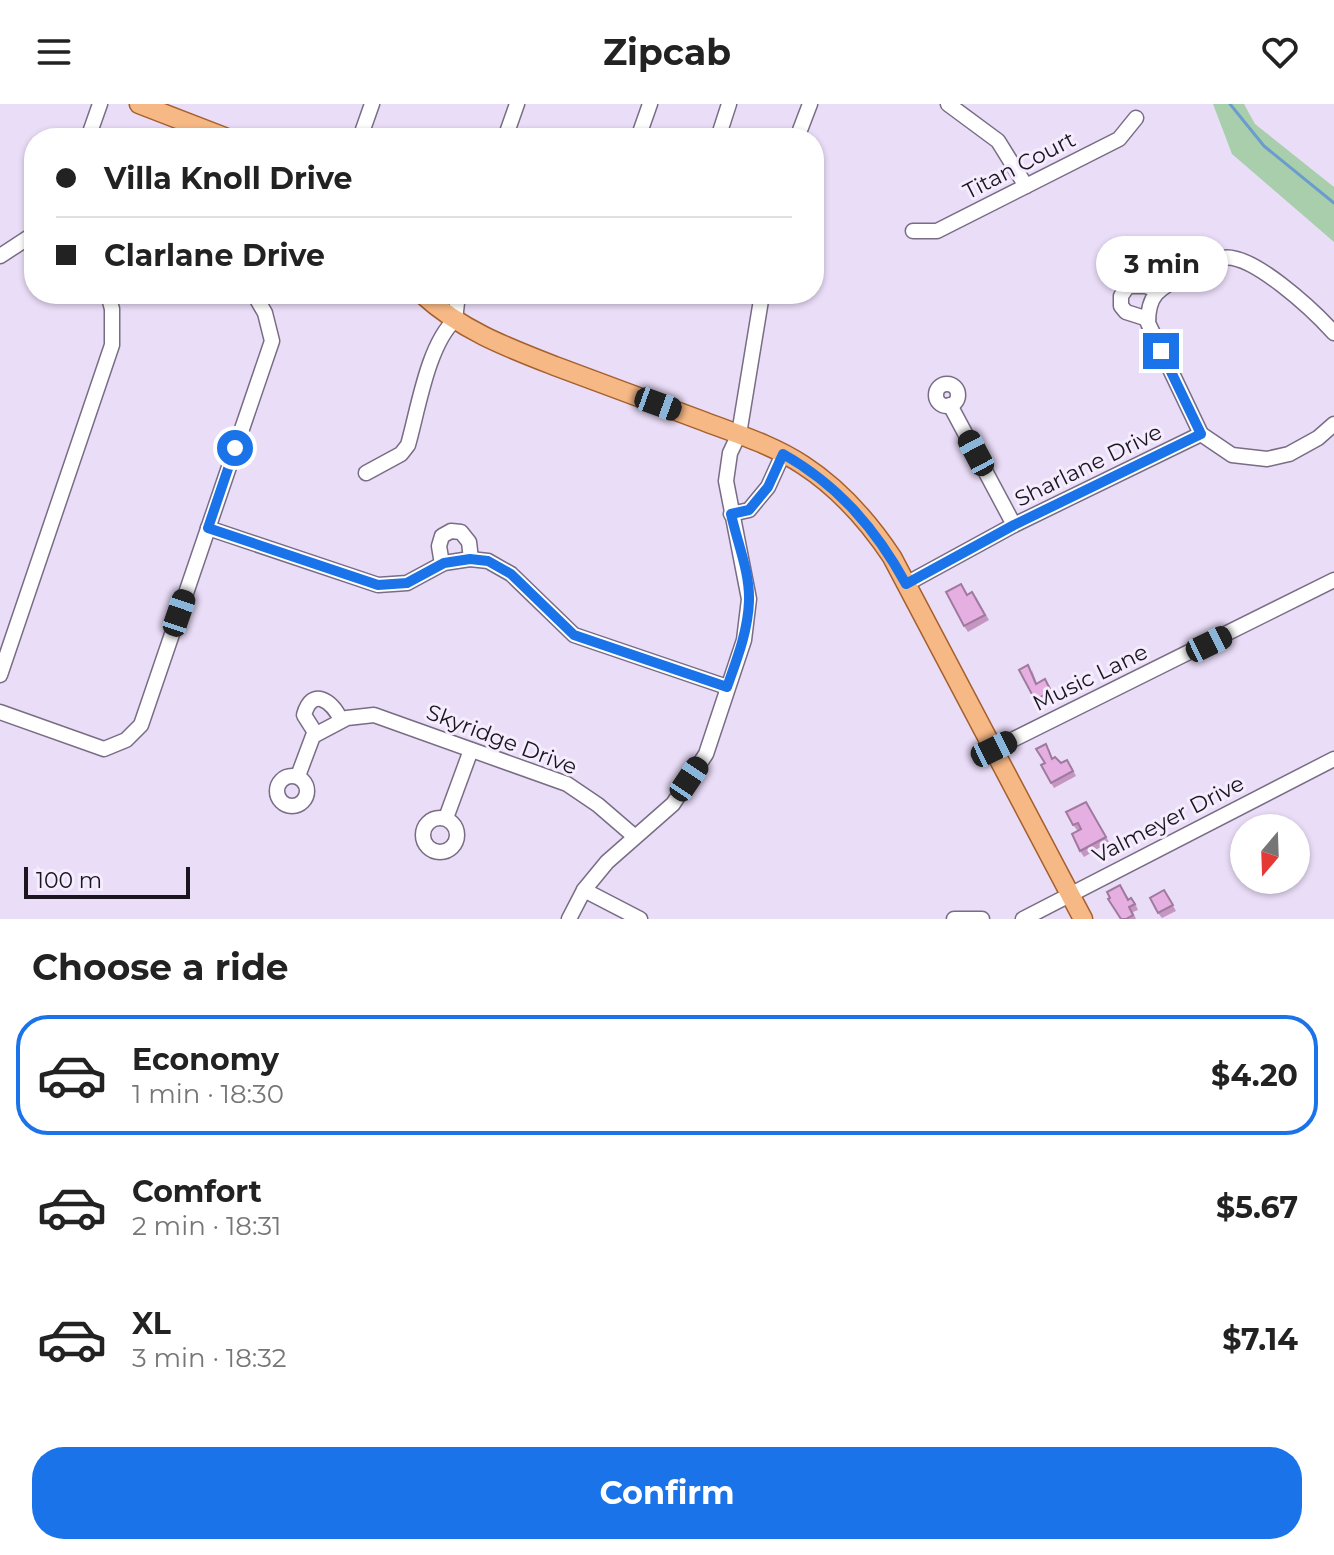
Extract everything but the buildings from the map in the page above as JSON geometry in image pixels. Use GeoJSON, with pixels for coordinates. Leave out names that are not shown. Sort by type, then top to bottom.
{"type":"FeatureCollection","features":[{"type":"Feature","properties":{"kind":"main road"},"geometry":{"type":"LineString","coordinates":[[139,104],[201,128]]}},
{"type":"Feature","properties":{"kind":"main road"},"geometry":{"type":"LineString","coordinates":[[438,304],[455,320],[496,344],[739,434],[783,454],[821,479],[859,513],[879,538],[906,584],[1083,919]]}},
{"type":"Feature","properties":{"kind":"street"},"geometry":{"type":"LineString","coordinates":[[92,128],[100,104]]}},
{"type":"Feature","properties":{"kind":"street"},"geometry":{"type":"LineString","coordinates":[[364,128],[372,104]]}},
{"type":"Feature","properties":{"kind":"street"},"geometry":{"type":"LineString","coordinates":[[509,128],[517,104]]}},
{"type":"Feature","properties":{"kind":"street"},"geometry":{"type":"LineString","coordinates":[[642,128],[650,104]]}},
{"type":"Feature","properties":{"kind":"street"},"geometry":{"type":"LineString","coordinates":[[721,128],[729,104]]}},
{"type":"Feature","properties":{"kind":"street"},"geometry":{"type":"LineString","coordinates":[[801,128],[810,104]]}},
{"type":"Feature","properties":{"kind":"street"},"geometry":{"type":"LineString","coordinates":[[948,104],[998,141],[1026,186]]}},
{"type":"Feature","properties":{"kind":"street","name":"Titan Court"},"geometry":{"type":"LineString","coordinates":[[913,231],[937,231],[1119,139],[1136,118]]}},
{"type":"Feature","properties":{"kind":"street"},"geometry":{"type":"LineString","coordinates":[[0,256],[24,240]]}},
{"type":"Feature","properties":{"kind":"street"},"geometry":{"type":"LineString","coordinates":[[1334,333],[1245,260],[1223,257],[1160,290],[1148,306],[1148,319],[1201,434],[1232,455],[1267,459],[1289,454],[1318,438],[1334,424]]}},
{"type":"Feature","properties":{"kind":"street"},"geometry":{"type":"LineString","coordinates":[[1148,319],[1126,312],[1121,306],[1121,296],[1128,286],[1160,290]]}},
{"type":"Feature","properties":{"kind":"street"},"geometry":{"type":"LineString","coordinates":[[0,675],[112,345],[111,304]]}},
{"type":"Feature","properties":{"kind":"street"},"geometry":{"type":"LineString","coordinates":[[0,712],[104,749],[126,740],[141,725],[272,341],[260,304]]}},
{"type":"Feature","properties":{"kind":"street"},"geometry":{"type":"LineString","coordinates":[[366,473],[401,454],[408,445],[434,354],[445,329],[455,320],[457,304]]}},
{"type":"Feature","properties":{"kind":"street"},"geometry":{"type":"LineString","coordinates":[[569,919],[584,890],[607,862],[673,804],[706,754],[744,640],[749,599],[726,481],[730,453],[739,434],[760,304]]}},
{"type":"Feature","properties":{"kind":"street"},"geometry":{"type":"LineString","coordinates":[[950,405],[1014,525]]}},
{"type":"Feature","properties":{"kind":"street","name":"Sharlane Drive"},"geometry":{"type":"LineString","coordinates":[[906,584],[1014,525],[1201,434]]}},
{"type":"Feature","properties":{"kind":"street"},"geometry":{"type":"LineString","coordinates":[[731,514],[749,510],[768,487],[783,454]]}},
{"type":"Feature","properties":{"kind":"street"},"geometry":{"type":"LineString","coordinates":[[208,528],[378,585],[407,583],[442,564],[471,559],[488,561],[511,574],[574,635],[727,687]]}},
{"type":"Feature","properties":{"kind":"street"},"geometry":{"type":"LineString","coordinates":[[442,564],[439,546],[442,536],[451,531],[461,532],[469,542],[471,559]]}},
{"type":"Feature","properties":{"kind":"street","name":"Music Lane"},"geometry":{"type":"LineString","coordinates":[[994,749],[1334,580]]}},
{"type":"Feature","properties":{"kind":"street"},"geometry":{"type":"LineString","coordinates":[[298,776],[316,734],[304,715],[309,703],[315,699],[325,700],[336,709],[341,720]]}},
{"type":"Feature","properties":{"kind":"street","name":"Skyridge Drive"},"geometry":{"type":"LineString","coordinates":[[316,734],[341,720],[374,715],[567,784],[598,805],[634,836]]}},
{"type":"Feature","properties":{"kind":"street"},"geometry":{"type":"LineString","coordinates":[[446,818],[471,750]]}},
{"type":"Feature","properties":{"kind":"street","name":"Valmeyer Drive"},"geometry":{"type":"LineString","coordinates":[[1023,919],[1334,759]]}},
{"type":"Feature","properties":{"kind":"street"},"geometry":{"type":"LineString","coordinates":[[584,890],[640,919]]}},
{"type":"Feature","properties":{"kind":"street"},"geometry":{"type":"LineString","coordinates":[[954,919],[982,919]]}},
{"type":"Feature","properties":{"kind":"green space"},"geometry":{"type":"Polygon","coordinates":[[[1213,104],[1244,104],[1255,124],[1334,187],[1334,242],[1232,154],[1213,104]]]}},
{"type":"Feature","properties":{"kind":"waterway"},"geometry":{"type":"LineString","coordinates":[[1230,104],[1264,146],[1334,203]]}},
{"type":"Feature","properties":{"kind":"route"},"geometry":{"type":"LineString","coordinates":[[235,448],[208,528],[378,585],[407,583],[444,563],[470,559],[488,561],[511,574],[574,635],[727,687],[744,640],[749,599],[743,557],[731,514],[749,510],[768,487],[783,454],[821,479],[867,521],[906,584],[1014,525],[1201,434],[1161,351]]}}]}
